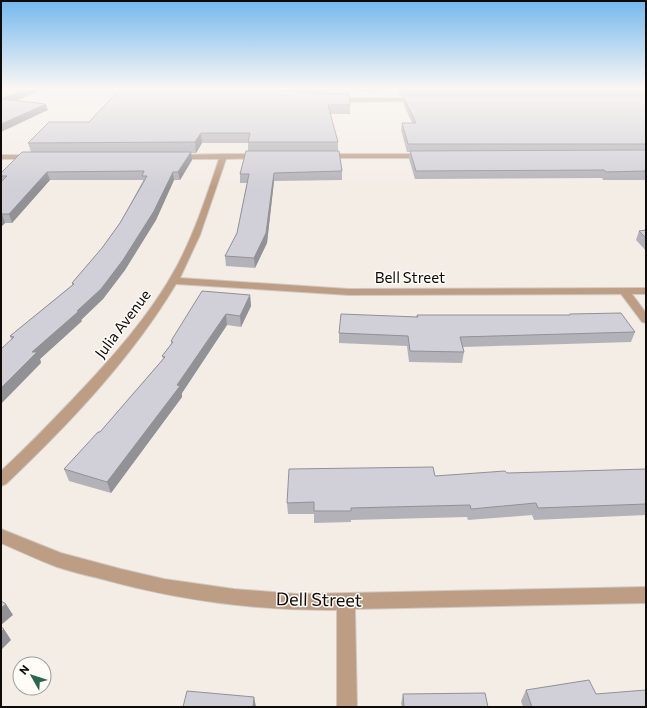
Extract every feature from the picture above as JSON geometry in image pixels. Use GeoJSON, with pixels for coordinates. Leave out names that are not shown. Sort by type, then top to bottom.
{"type":"FeatureCollection","features":[{"type":"Feature","properties":{"kind":"street","name":"Julia Avenue"},"geometry":{"type":"LineString","coordinates":[[1,480],[47,435],[106,373],[146,322],[173,281],[188,252],[204,213],[223,156]]}},
{"type":"Feature","properties":{"kind":"street"},"geometry":{"type":"LineString","coordinates":[[167,157],[269,156]]}},
{"type":"Feature","properties":{"kind":"street"},"geometry":{"type":"LineString","coordinates":[[315,156],[432,156]]}},
{"type":"Feature","properties":{"kind":"street"},"geometry":{"type":"LineString","coordinates":[[1,157],[41,157]]}},
{"type":"Feature","properties":{"kind":"street","name":"Bell Street"},"geometry":{"type":"LineString","coordinates":[[173,281],[349,292],[646,291]]}},
{"type":"Feature","properties":{"kind":"street"},"geometry":{"type":"LineString","coordinates":[[624,291],[646,320]]}},
{"type":"Feature","properties":{"kind":"street","name":"Dell Street"},"geometry":{"type":"LineString","coordinates":[[1,536],[59,560],[121,578],[234,597],[297,602],[646,595]]}},
{"type":"Feature","properties":{"kind":"street"},"geometry":{"type":"LineString","coordinates":[[346,601],[347,707]]}},
{"type":"Feature","properties":{"kind":"building"},"geometry":{"type":"Polygon","coordinates":[[[49,122],[333,122],[338,142],[248,142],[250,133],[201,133],[195,142],[28,143],[49,122]]]}},
{"type":"Feature","properties":{"kind":"building"},"geometry":{"type":"Polygon","coordinates":[[[646,122],[646,144],[408,144],[402,123],[646,122]]]}},
{"type":"Feature","properties":{"kind":"building"},"geometry":{"type":"Polygon","coordinates":[[[646,150],[646,171],[606,172],[604,170],[416,171],[410,151],[646,150]]]}},
{"type":"Feature","properties":{"kind":"building"},"geometry":{"type":"Polygon","coordinates":[[[246,151],[339,151],[342,171],[274,173],[266,233],[254,258],[225,256],[237,233],[249,174],[240,174],[246,151]]]}},
{"type":"Feature","properties":{"kind":"building"},"geometry":{"type":"Polygon","coordinates":[[[22,152],[191,152],[178,172],[173,172],[154,211],[123,260],[101,289],[77,311],[79,311],[32,352],[37,352],[1,388],[1,349],[14,337],[10,336],[74,284],[72,283],[102,248],[120,223],[147,176],[142,176],[144,171],[47,172],[9,214],[1,215],[1,182],[7,176],[1,176],[1,173],[22,152]]]}},
{"type":"Feature","properties":{"kind":"building"},"geometry":{"type":"Polygon","coordinates":[[[646,230],[646,238],[639,231],[646,230]]]}},
{"type":"Feature","properties":{"kind":"building"},"geometry":{"type":"Polygon","coordinates":[[[202,291],[250,295],[240,316],[226,314],[177,385],[180,386],[107,482],[64,469],[98,432],[100,432],[165,357],[162,356],[173,342],[171,341],[202,291]]]}},
{"type":"Feature","properties":{"kind":"building"},"geometry":{"type":"Polygon","coordinates":[[[621,313],[635,332],[460,337],[464,352],[410,351],[408,336],[339,333],[341,314],[418,317],[417,315],[570,315],[621,313]]]}},
{"type":"Feature","properties":{"kind":"building"},"geometry":{"type":"Polygon","coordinates":[[[433,467],[435,476],[505,471],[507,473],[646,469],[646,504],[538,508],[536,503],[471,509],[470,505],[351,508],[351,511],[314,511],[314,502],[287,503],[289,469],[433,467]]]}},
{"type":"Feature","properties":{"kind":"building"},"geometry":{"type":"Polygon","coordinates":[[[1,601],[6,604],[1,608],[1,601]]]}},
{"type":"Feature","properties":{"kind":"building"},"geometry":{"type":"Polygon","coordinates":[[[589,680],[596,694],[646,690],[646,707],[532,707],[526,690],[589,680]]]}},
{"type":"Feature","properties":{"kind":"building"},"geometry":{"type":"Polygon","coordinates":[[[187,691],[254,697],[253,707],[183,707],[187,691]]]}},
{"type":"Feature","properties":{"kind":"building"},"geometry":{"type":"Polygon","coordinates":[[[485,693],[488,707],[404,707],[403,694],[485,693]]]}}]}
